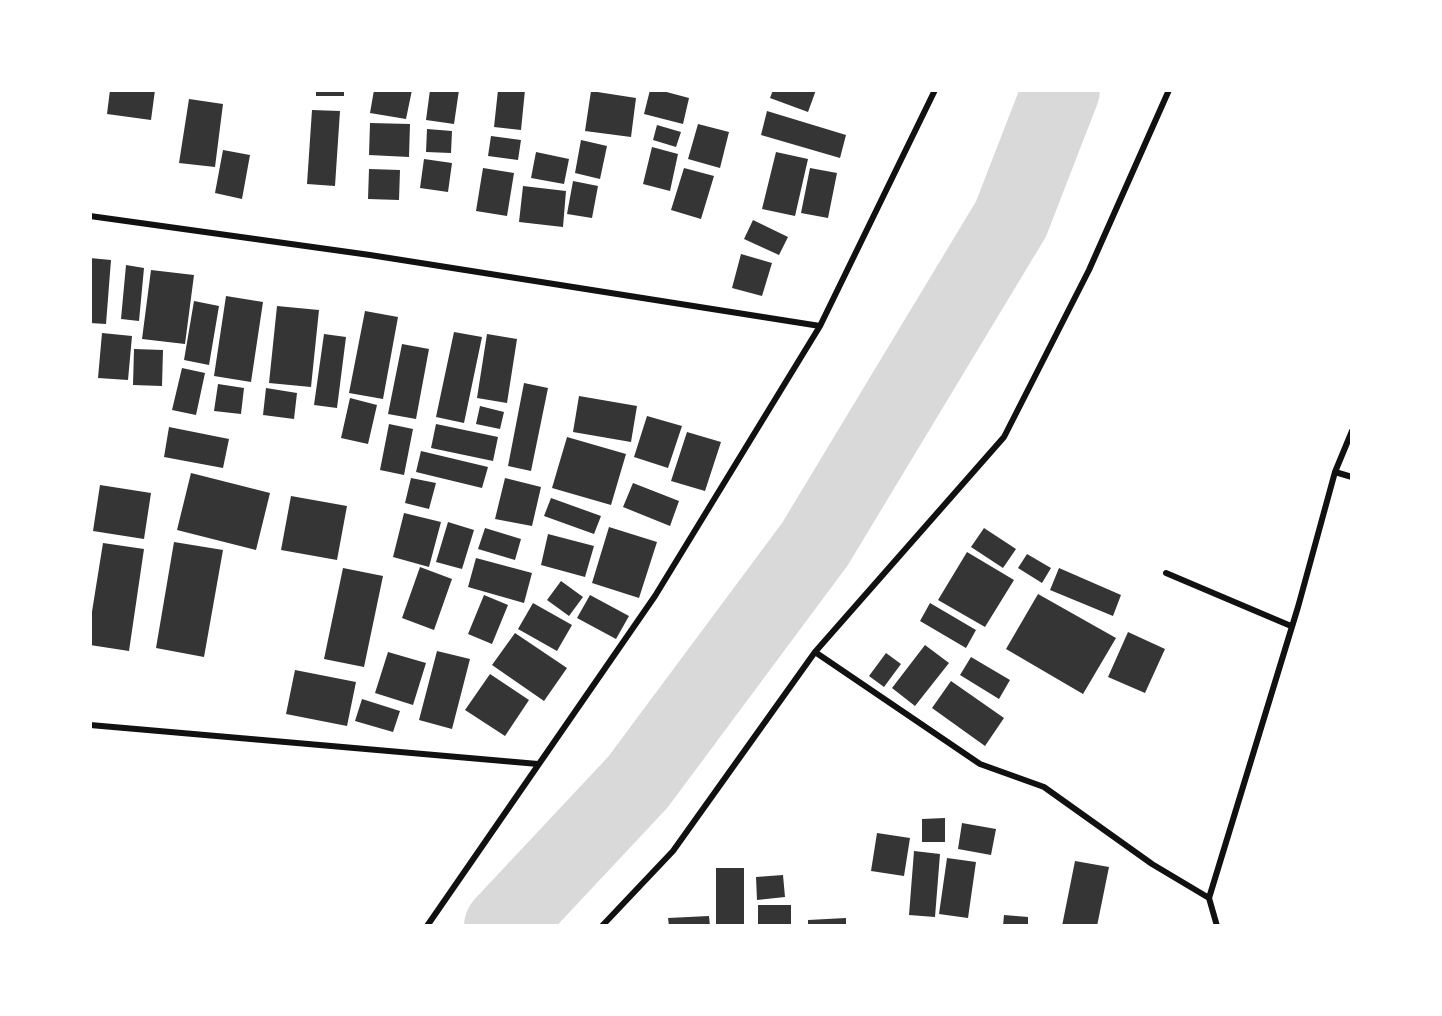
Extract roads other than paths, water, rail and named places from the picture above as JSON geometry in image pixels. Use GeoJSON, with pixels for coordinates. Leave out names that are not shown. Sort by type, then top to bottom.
{"type":"FeatureCollection","features":[{"type":"Feature","properties":{"kind":"street"},"geometry":{"type":"LineString","coordinates":[[427,926],[655,596],[820,326],[934,90]]}},
{"type":"Feature","properties":{"kind":"street"},"geometry":{"type":"LineString","coordinates":[[602,926],[673,851],[816,652],[1004,437],[1089,270],[1169,90]]}},
{"type":"Feature","properties":{"kind":"street"},"geometry":{"type":"LineString","coordinates":[[90,216],[370,255],[820,326]]}},
{"type":"Feature","properties":{"kind":"street"},"geometry":{"type":"LineString","coordinates":[[1217,926],[1209,898],[1292,626],[1335,472],[1352,431]]}},
{"type":"Feature","properties":{"kind":"street"},"geometry":{"type":"LineString","coordinates":[[1335,472],[1352,477]]}},
{"type":"Feature","properties":{"kind":"street"},"geometry":{"type":"LineString","coordinates":[[1166,573],[1292,626]]}},
{"type":"Feature","properties":{"kind":"street"},"geometry":{"type":"LineString","coordinates":[[816,652],[980,764],[1044,788],[1152,864],[1209,898]]}},
{"type":"Feature","properties":{"kind":"street"},"geometry":{"type":"LineString","coordinates":[[90,725],[538,764]]}},
{"type":"Feature","properties":{"kind":"waterway"},"geometry":{"type":"LineString","coordinates":[[503,926],[638,782],[815,544],[1011,219],[1061,90]]}}]}
